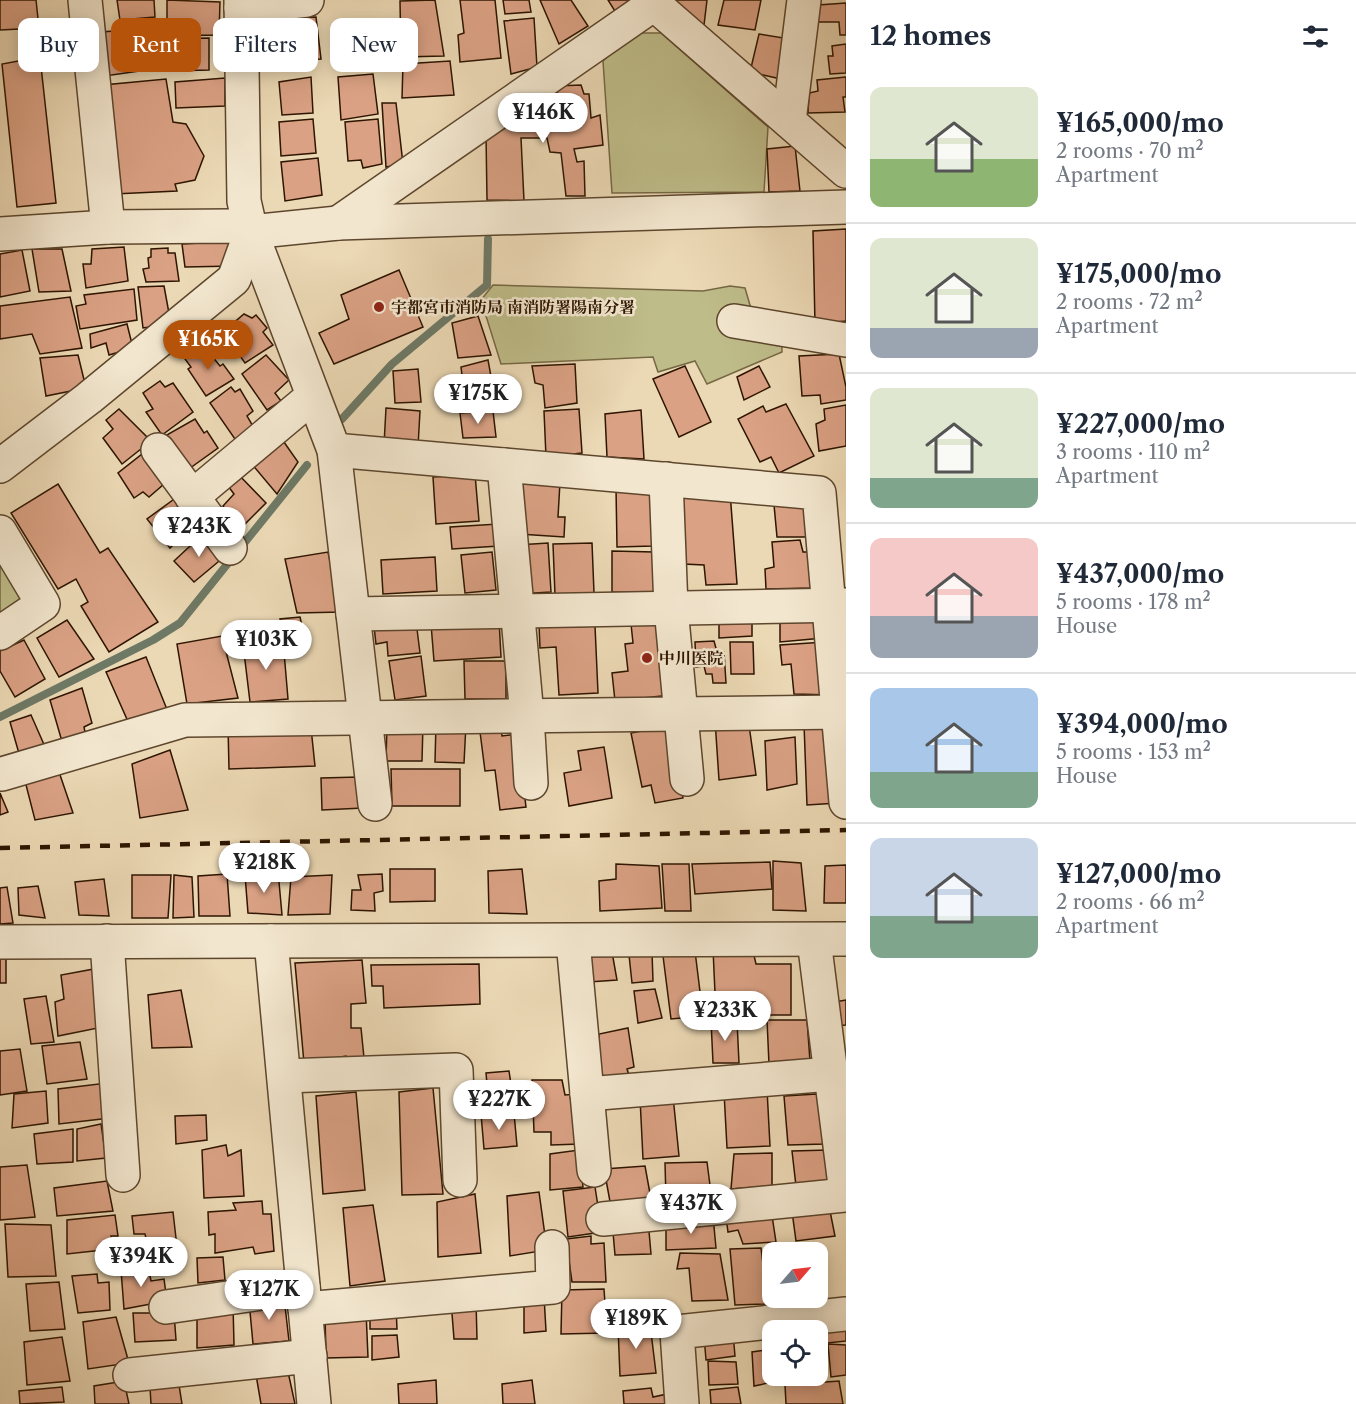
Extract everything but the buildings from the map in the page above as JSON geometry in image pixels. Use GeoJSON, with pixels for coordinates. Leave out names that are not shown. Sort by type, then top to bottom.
{"type":"FeatureCollection","features":[{"type":"Feature","properties":{"kind":"street"},"geometry":{"type":"LineString","coordinates":[[85,0],[108,227]]}},
{"type":"Feature","properties":{"kind":"street"},"geometry":{"type":"LineString","coordinates":[[308,0],[241,4],[244,201],[251,232],[334,450],[375,804]]}},
{"type":"Feature","properties":{"kind":"street"},"geometry":{"type":"LineString","coordinates":[[789,121],[804,0]]}},
{"type":"Feature","properties":{"kind":"street"},"geometry":{"type":"LineString","coordinates":[[338,222],[654,4],[846,171]]}},
{"type":"Feature","properties":{"kind":"street"},"geometry":{"type":"LineString","coordinates":[[0,234],[108,227],[232,226],[251,232],[338,222],[846,207]]}},
{"type":"Feature","properties":{"kind":"street"},"geometry":{"type":"LineString","coordinates":[[0,462],[89,398],[234,279],[251,232]]}},
{"type":"Feature","properties":{"kind":"street"},"geometry":{"type":"LineString","coordinates":[[734,321],[846,340]]}},
{"type":"Feature","properties":{"kind":"street"},"geometry":{"type":"LineString","coordinates":[[192,497],[313,396]]}},
{"type":"Feature","properties":{"kind":"street"},"geometry":{"type":"LineString","coordinates":[[158,450],[230,548]]}},
{"type":"Feature","properties":{"kind":"street"},"geometry":{"type":"LineString","coordinates":[[334,450],[819,493],[838,605],[846,802]]}},
{"type":"Feature","properties":{"kind":"street"},"geometry":{"type":"LineString","coordinates":[[504,465],[531,783]]}},
{"type":"Feature","properties":{"kind":"street"},"geometry":{"type":"LineString","coordinates":[[666,479],[671,608],[687,779]]}},
{"type":"Feature","properties":{"kind":"street"},"geometry":{"type":"LineString","coordinates":[[0,532],[43,604],[0,633]]}},
{"type":"Feature","properties":{"kind":"street"},"geometry":{"type":"LineString","coordinates":[[353,614],[838,605]]}},
{"type":"Feature","properties":{"kind":"street"},"geometry":{"type":"LineString","coordinates":[[2,774],[186,720],[842,712]]}},
{"type":"Feature","properties":{"kind":"street"},"geometry":{"type":"LineString","coordinates":[[0,942],[830,940],[831,1074],[846,1194],[603,1219]]}},
{"type":"Feature","properties":{"kind":"street"},"geometry":{"type":"LineString","coordinates":[[107,941],[123,1175]]}},
{"type":"Feature","properties":{"kind":"street"},"geometry":{"type":"LineString","coordinates":[[271,941],[314,1404]]}},
{"type":"Feature","properties":{"kind":"street"},"geometry":{"type":"LineString","coordinates":[[573,941],[594,1170]]}},
{"type":"Feature","properties":{"kind":"street"},"geometry":{"type":"LineString","coordinates":[[284,1076],[456,1070],[460,1179]]}},
{"type":"Feature","properties":{"kind":"street"},"geometry":{"type":"LineString","coordinates":[[587,1094],[831,1074]]}},
{"type":"Feature","properties":{"kind":"street"},"geometry":{"type":"LineString","coordinates":[[166,1307],[304,1298],[553,1287],[552,1247]]}},
{"type":"Feature","properties":{"kind":"street"},"geometry":{"type":"LineString","coordinates":[[682,1404],[677,1332],[846,1314]]}},
{"type":"Feature","properties":{"kind":"street"},"geometry":{"type":"LineString","coordinates":[[130,1375],[310,1356]]}},
{"type":"Feature","properties":{"kind":"shaded area"},"geometry":{"type":"Polygon","coordinates":[[[633,33],[661,33],[768,127],[764,192],[612,193],[603,61],[633,33]]]}},
{"type":"Feature","properties":{"kind":"shaded area"},"geometry":{"type":"Polygon","coordinates":[[[493,285],[703,291],[730,286],[745,288],[752,312],[781,318],[782,352],[707,384],[695,361],[658,372],[653,357],[501,364],[481,300],[493,285]]]}},
{"type":"Feature","properties":{"kind":"shaded area"},"geometry":{"type":"Polygon","coordinates":[[[0,558],[23,595],[16,612],[0,623],[0,558]]]}},
{"type":"Feature","properties":{"kind":"waterway"},"geometry":{"type":"LineString","coordinates":[[342,419],[392,364],[487,285],[488,239]]}},
{"type":"Feature","properties":{"kind":"waterway"},"geometry":{"type":"LineString","coordinates":[[0,717],[153,640],[180,623],[307,465]]}},
{"type":"Feature","properties":{"kind":"railway"},"geometry":{"type":"LineString","coordinates":[[0,848],[846,830]]}},
{"type":"Feature","properties":{"kind":"place","name":"宇都宮市消防局 南消防署陽南分署"},"geometry":{"type":"Point","coordinates":[379,307]}},
{"type":"Feature","properties":{"kind":"place","name":"中川医院"},"geometry":{"type":"Point","coordinates":[647,658]}}]}
